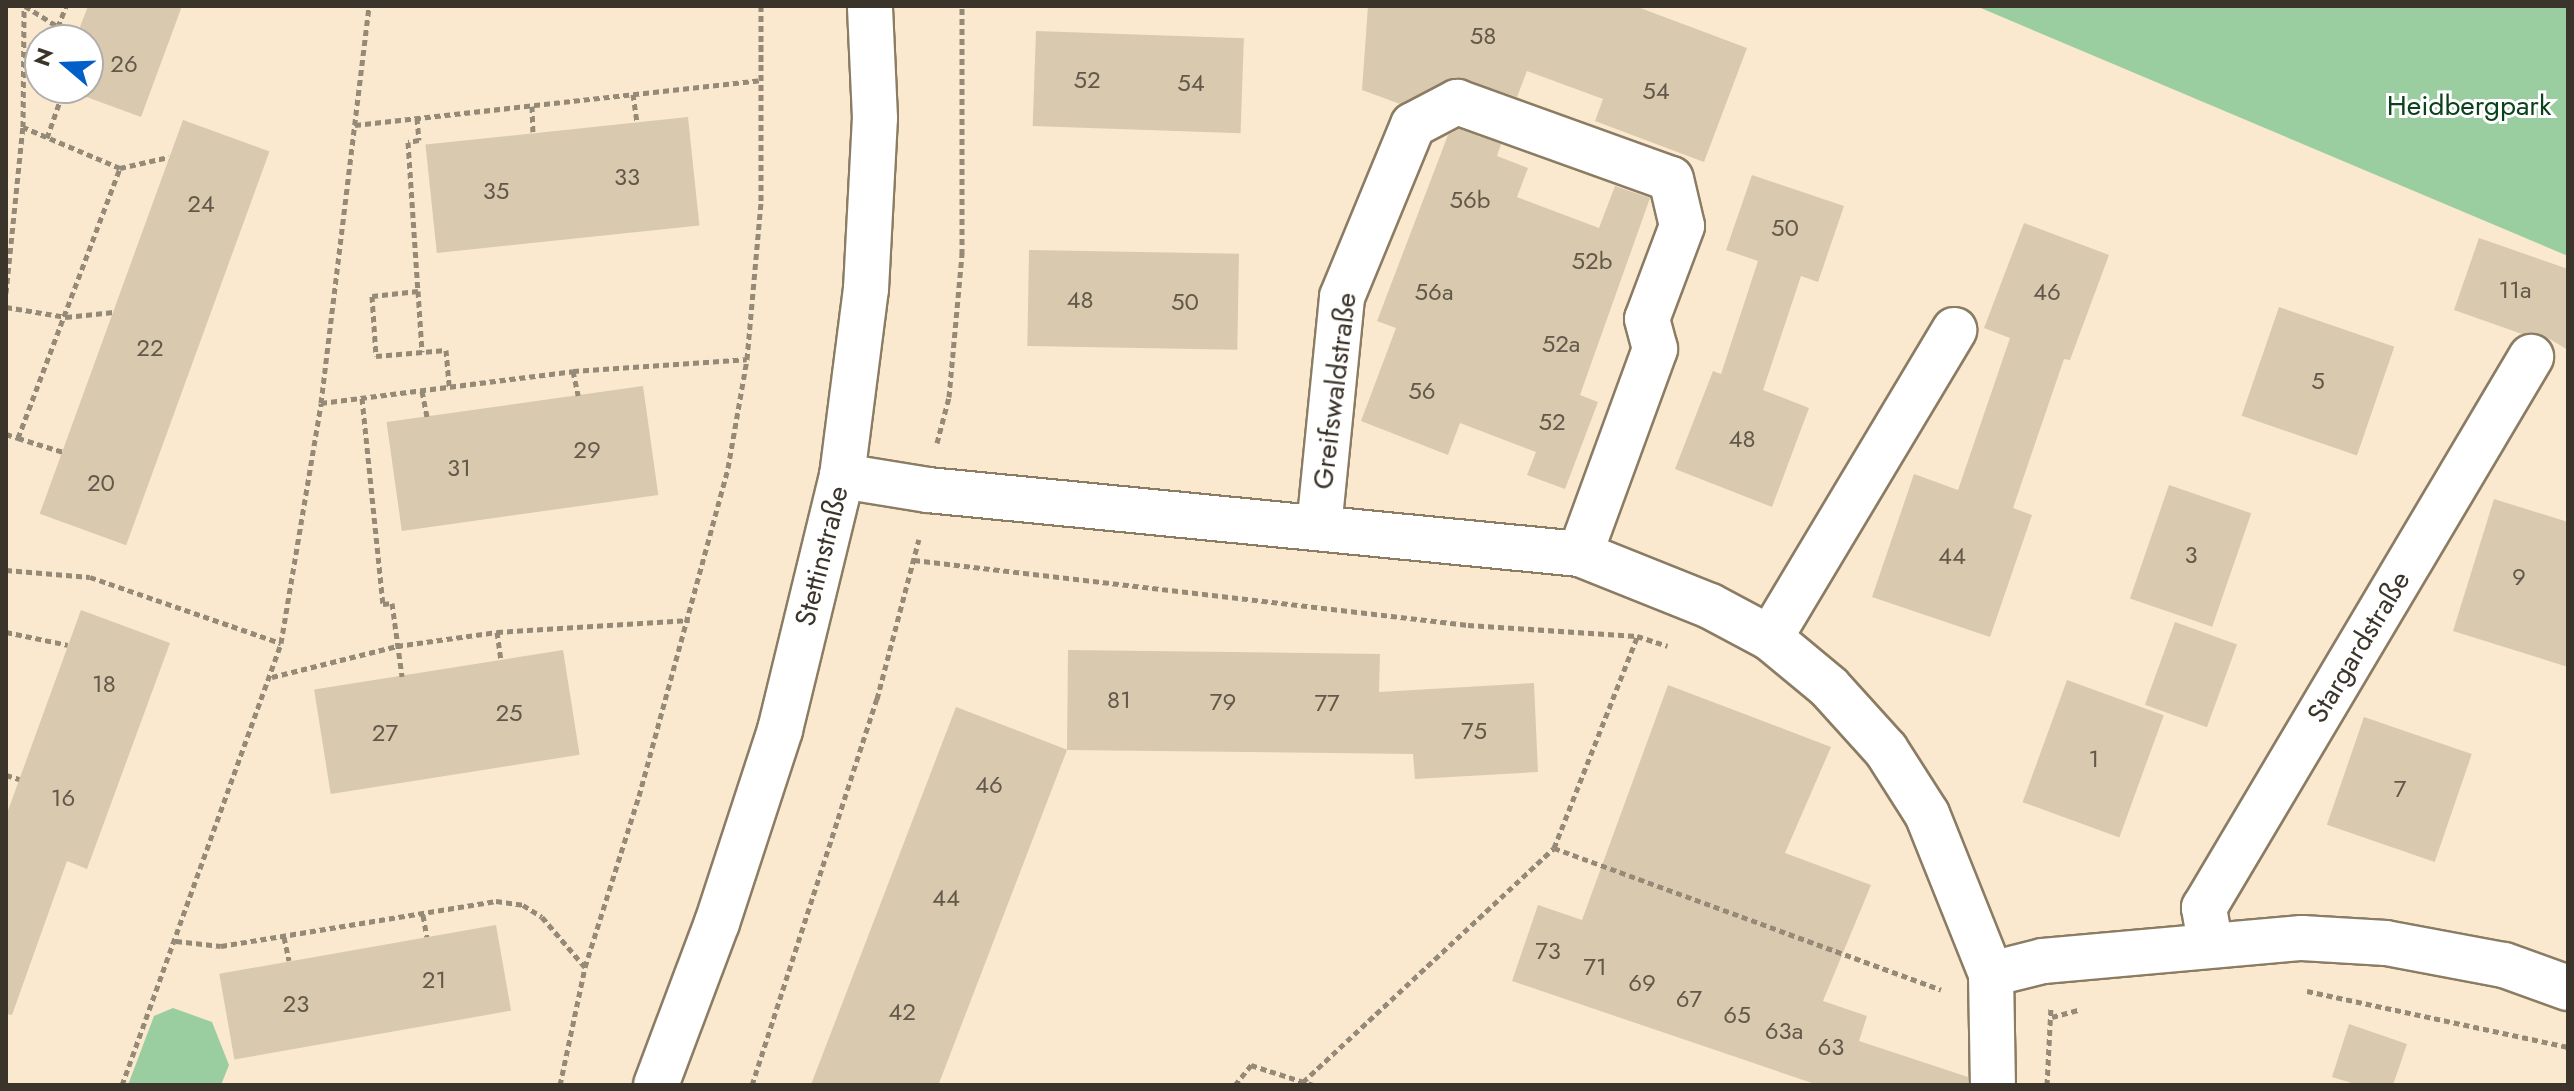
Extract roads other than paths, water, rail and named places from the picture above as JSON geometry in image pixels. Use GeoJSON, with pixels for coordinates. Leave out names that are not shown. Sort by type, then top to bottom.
{"type":"FeatureCollection","features":[{"type":"Feature","properties":{"kind":"street","name":"Stettinstraße"},"geometry":{"type":"LineString","coordinates":[[656,1085],[717,923],[780,730],[842,476],[866,289],[875,118],[870,6]]}},
{"type":"Feature","properties":{"kind":"street","name":"Greifswaldstraße"},"geometry":{"type":"LineString","coordinates":[[1319,528],[1342,297],[1413,125],[1457,102],[1671,179],[1682,226],[1647,319],[1655,349],[1580,554]]}},
{"type":"Feature","properties":{"kind":"street"},"geometry":{"type":"LineString","coordinates":[[1770,638],[1954,330]]}},
{"type":"Feature","properties":{"kind":"street","name":"Stargardstraße"},"geometry":{"type":"LineString","coordinates":[[2210,942],[2204,908],[2531,357]]}},
{"type":"Feature","properties":{"kind":"street","name":"Greifswaldstraße"},"geometry":{"type":"LineString","coordinates":[[842,476],[928,490],[1580,554],[1648,577],[1770,638],[1829,687],[1886,750],[1927,814],[1991,974],[1993,1085]]}},
{"type":"Feature","properties":{"kind":"street"},"geometry":{"type":"LineString","coordinates":[[1991,974],[2043,961],[2210,942],[2302,938],[2386,943],[2504,965],[2568,988]]}},
{"type":"Feature","properties":{"kind":"park label","name":"Heidbergpark"},"geometry":{"type":"Point","coordinates":[2469,106]}}]}
